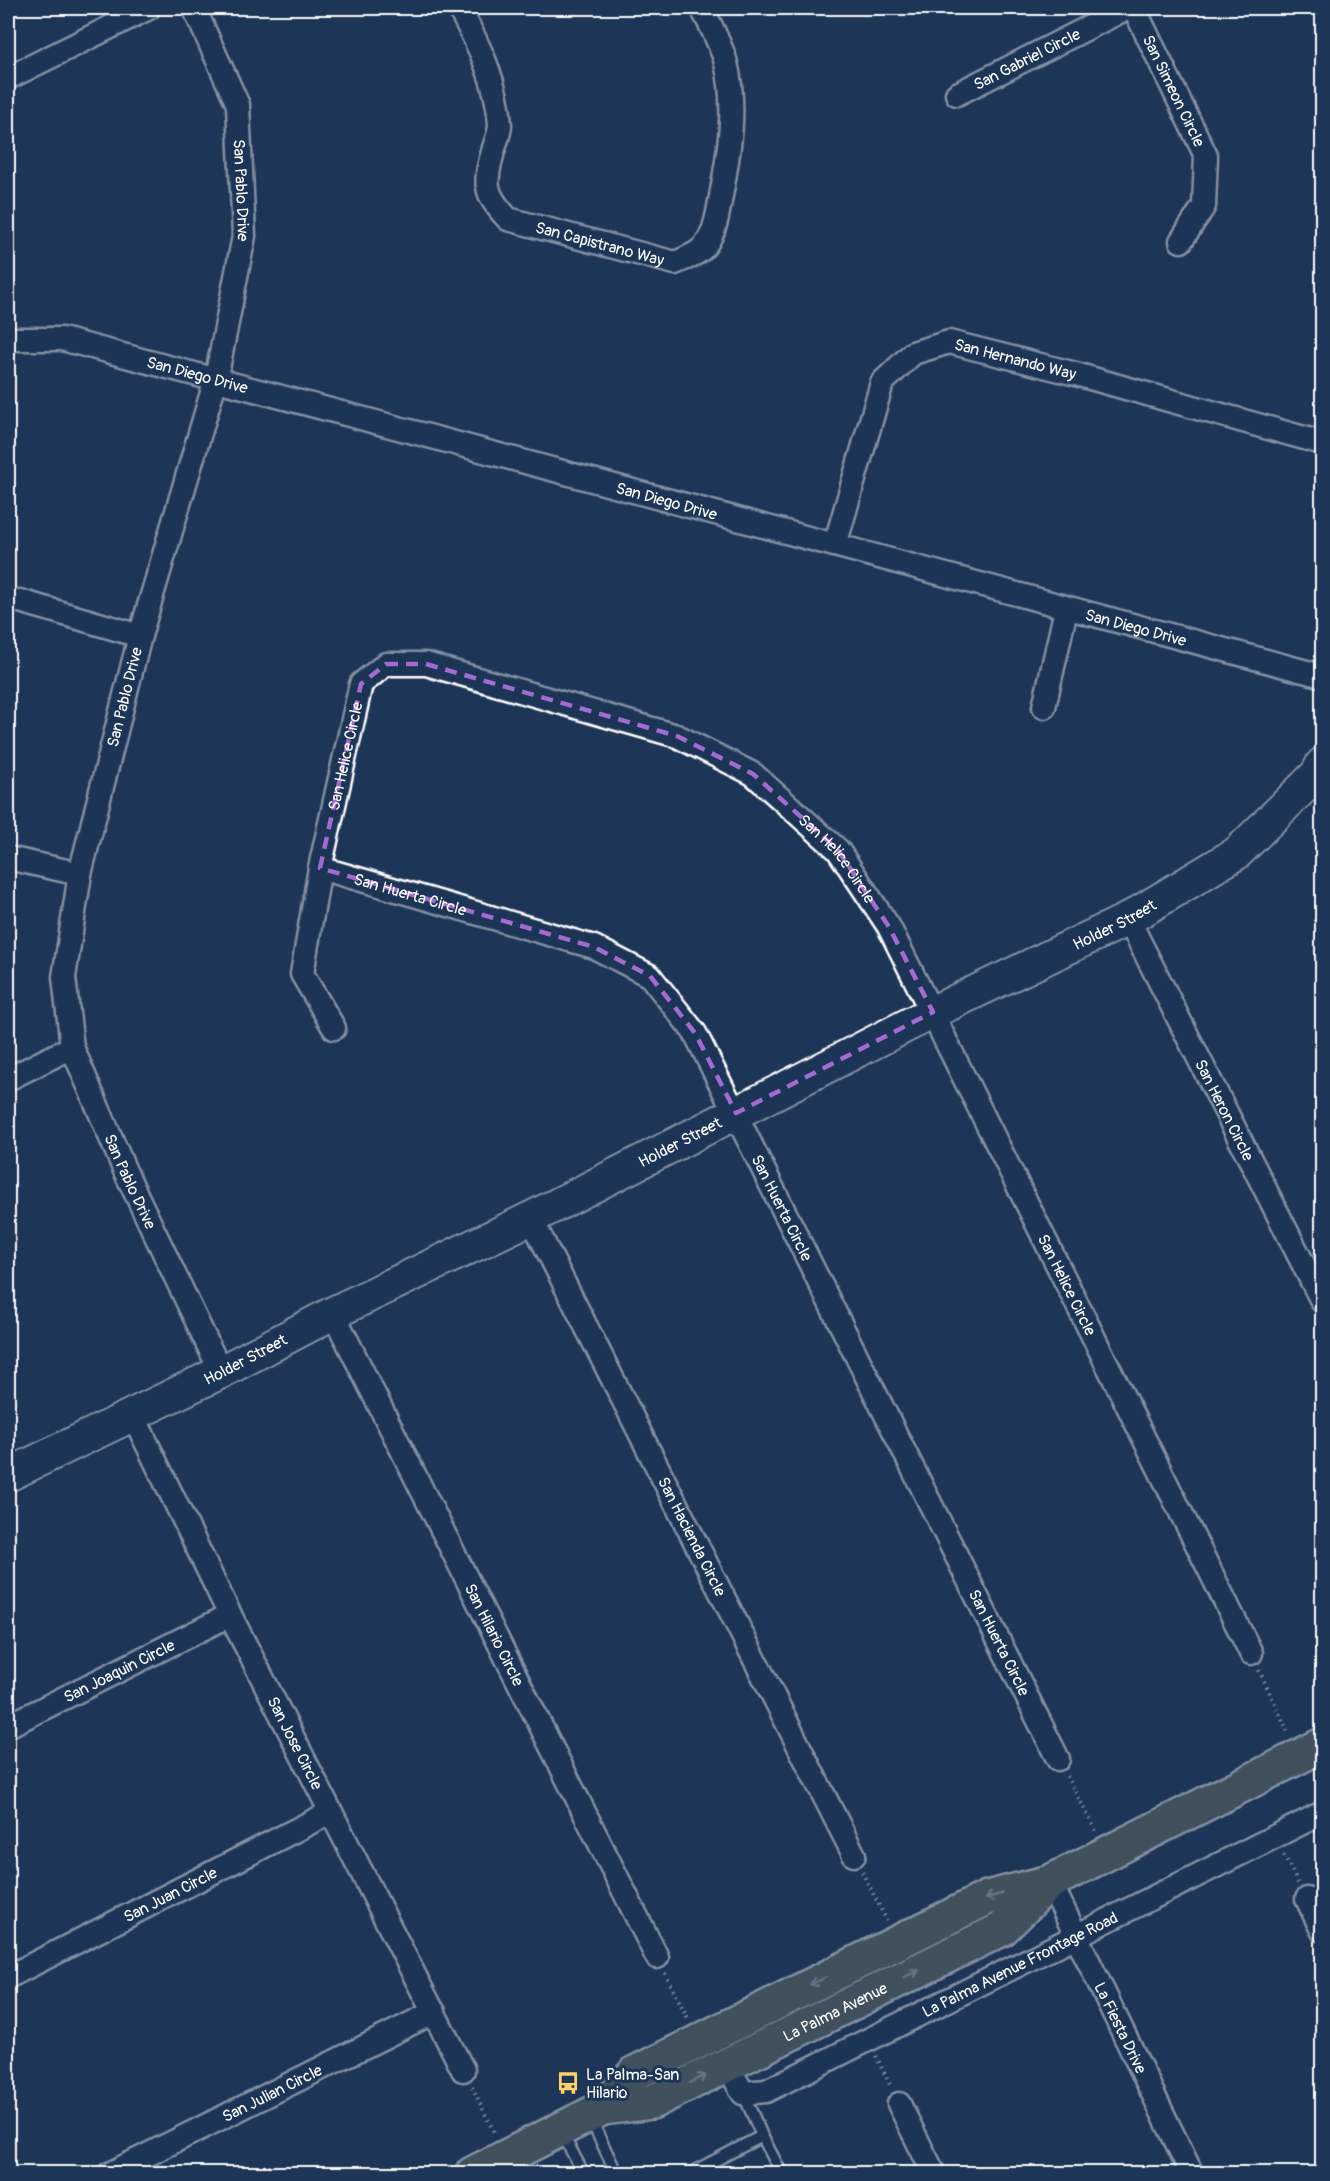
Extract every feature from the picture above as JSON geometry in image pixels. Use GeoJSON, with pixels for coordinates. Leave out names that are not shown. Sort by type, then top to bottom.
{"type":"FeatureCollection","features":[{"type":"Feature","properties":{"kind":"main road","name":"La Palma Avenue"},"geometry":{"type":"LineString","coordinates":[[472,2174],[596,2111],[635,2073],[987,1898],[1050,1882],[1311,1751]]}},
{"type":"Feature","properties":{"kind":"main road","name":"La Palma Avenue"},"geometry":{"type":"LineString","coordinates":[[596,2111],[652,2102],[735,2079],[1002,1929],[1050,1882]]}},
{"type":"Feature","properties":{"kind":"street"},"geometry":{"type":"LineString","coordinates":[[8,78],[149,8]]}},
{"type":"Feature","properties":{"kind":"street","name":"San Pablo Drive"},"geometry":{"type":"LineString","coordinates":[[194,8],[238,105],[244,236],[216,379],[140,636],[80,874],[64,977],[72,1047],[125,1171],[221,1372]]}},
{"type":"Feature","properties":{"kind":"street","name":"San Capistrano Way"},"geometry":{"type":"LineString","coordinates":[[459,8],[492,79],[500,127],[489,165],[487,186],[493,203],[508,219],[675,262],[689,257],[705,246],[714,231],[728,160],[731,96],[726,62],[702,8]]}},
{"type":"Feature","properties":{"kind":"street","name":"San Gabriel Circle"},"geometry":{"type":"LineString","coordinates":[[957,94],[1127,8]]}},
{"type":"Feature","properties":{"kind":"street","name":"San Simeon Circle"},"geometry":{"type":"LineString","coordinates":[[1134,8],[1206,156],[1204,206],[1181,241]]}},
{"type":"Feature","properties":{"kind":"street","name":"San Diego Drive"},"geometry":{"type":"LineString","coordinates":[[8,339],[62,339],[1323,676]]}},
{"type":"Feature","properties":{"kind":"street","name":"San Hernando Way"},"geometry":{"type":"LineString","coordinates":[[835,545],[882,383],[913,353],[949,342],[1072,373],[1323,443]]}},
{"type":"Feature","properties":{"kind":"street"},"geometry":{"type":"LineString","coordinates":[[8,601],[20,601],[140,636]]}},
{"type":"Feature","properties":{"kind":"street"},"geometry":{"type":"LineString","coordinates":[[1044,707],[1066,609]]}},
{"type":"Feature","properties":{"kind":"street","name":"San Helice Circle"},"geometry":{"type":"LineString","coordinates":[[333,1028],[302,974],[320,868],[361,684],[386,664],[426,664],[677,736],[753,774],[838,850],[890,927],[1251,1653]]}},
{"type":"Feature","properties":{"kind":"street","name":"Holder Street"},"geometry":{"type":"LineString","coordinates":[[8,1475],[221,1372],[333,1313],[531,1218],[933,1012],[1128,919],[1237,853],[1317,774],[1323,764]]}},
{"type":"Feature","properties":{"kind":"street"},"geometry":{"type":"LineString","coordinates":[[8,858],[80,874]]}},
{"type":"Feature","properties":{"kind":"street","name":"San Huerta Circle"},"geometry":{"type":"LineString","coordinates":[[320,868],[594,947],[650,976],[695,1033],[1058,1759]]}},
{"type":"Feature","properties":{"kind":"street","name":"San Heron Circle"},"geometry":{"type":"LineString","coordinates":[[1128,919],[1323,1301]]}},
{"type":"Feature","properties":{"kind":"street"},"geometry":{"type":"LineString","coordinates":[[8,1079],[72,1047]]}},
{"type":"Feature","properties":{"kind":"street","name":"San Hacienda Circle"},"geometry":{"type":"LineString","coordinates":[[531,1218],[854,1855]]}},
{"type":"Feature","properties":{"kind":"street","name":"San Hilario Circle"},"geometry":{"type":"LineString","coordinates":[[333,1313],[657,1957]]}},
{"type":"Feature","properties":{"kind":"street","name":"San Jose Circle"},"geometry":{"type":"LineString","coordinates":[[133,1415],[230,1615],[463,2070]]}},
{"type":"Feature","properties":{"kind":"street","name":"San Joaquin Circle"},"geometry":{"type":"LineString","coordinates":[[8,1725],[230,1615]]}},
{"type":"Feature","properties":{"kind":"street","name":"San Juan Circle"},"geometry":{"type":"LineString","coordinates":[[8,1977],[331,1812]]}},
{"type":"Feature","properties":{"kind":"street","name":"La Palma Avenue Frontage Road"},"geometry":{"type":"LineString","coordinates":[[735,2079],[766,2091],[1323,1813]]}},
{"type":"Feature","properties":{"kind":"street","name":"La Fiesta Drive"},"geometry":{"type":"LineString","coordinates":[[1050,1882],[1192,2174]]}},
{"type":"Feature","properties":{"kind":"street"},"geometry":{"type":"LineString","coordinates":[[1307,1899],[1323,1930]]}},
{"type":"Feature","properties":{"kind":"street","name":"San Julian Circle"},"geometry":{"type":"LineString","coordinates":[[109,2174],[434,2012]]}},
{"type":"Feature","properties":{"kind":"street"},"geometry":{"type":"LineString","coordinates":[[899,2104],[934,2174]]}},
{"type":"Feature","properties":{"kind":"lane"},"geometry":{"type":"LineString","coordinates":[[735,2079],[782,2174]]}},
{"type":"Feature","properties":{"kind":"lane"},"geometry":{"type":"LineString","coordinates":[[596,2111],[617,2174]]}},
{"type":"Feature","properties":{"kind":"lane"},"geometry":{"type":"LineString","coordinates":[[560,2130],[584,2174]]}},
{"type":"Feature","properties":{"kind":"lane"},"geometry":{"type":"LineString","coordinates":[[689,2174],[762,2136]]}},
{"type":"Feature","properties":{"kind":"path"},"geometry":{"type":"LineString","coordinates":[[1251,1653],[1311,1751]]}},
{"type":"Feature","properties":{"kind":"path"},"geometry":{"type":"LineString","coordinates":[[1058,1759],[1107,1853]]}},
{"type":"Feature","properties":{"kind":"path"},"geometry":{"type":"LineString","coordinates":[[1274,1838],[1307,1899]]}},
{"type":"Feature","properties":{"kind":"path"},"geometry":{"type":"LineString","coordinates":[[854,1855],[898,1942]]}},
{"type":"Feature","properties":{"kind":"path"},"geometry":{"type":"LineString","coordinates":[[657,1957],[699,2041]]}},
{"type":"Feature","properties":{"kind":"path"},"geometry":{"type":"LineString","coordinates":[[868,2040],[899,2104]]}},
{"type":"Feature","properties":{"kind":"path"},"geometry":{"type":"LineString","coordinates":[[463,2070],[506,2156]]}},
{"type":"Feature","properties":{"kind":"highlighted area"},"geometry":{"type":"Polygon","coordinates":[[[386,664],[426,664],[677,736],[753,774],[838,850],[889,927],[933,1012],[736,1113],[695,1033],[650,976],[594,947],[320,868],[361,684],[386,664]]]}},
{"type":"Feature","properties":{"kind":"place","name":"La Palma-San Hilario"},"geometry":{"type":"Point","coordinates":[568,2083]}}]}
